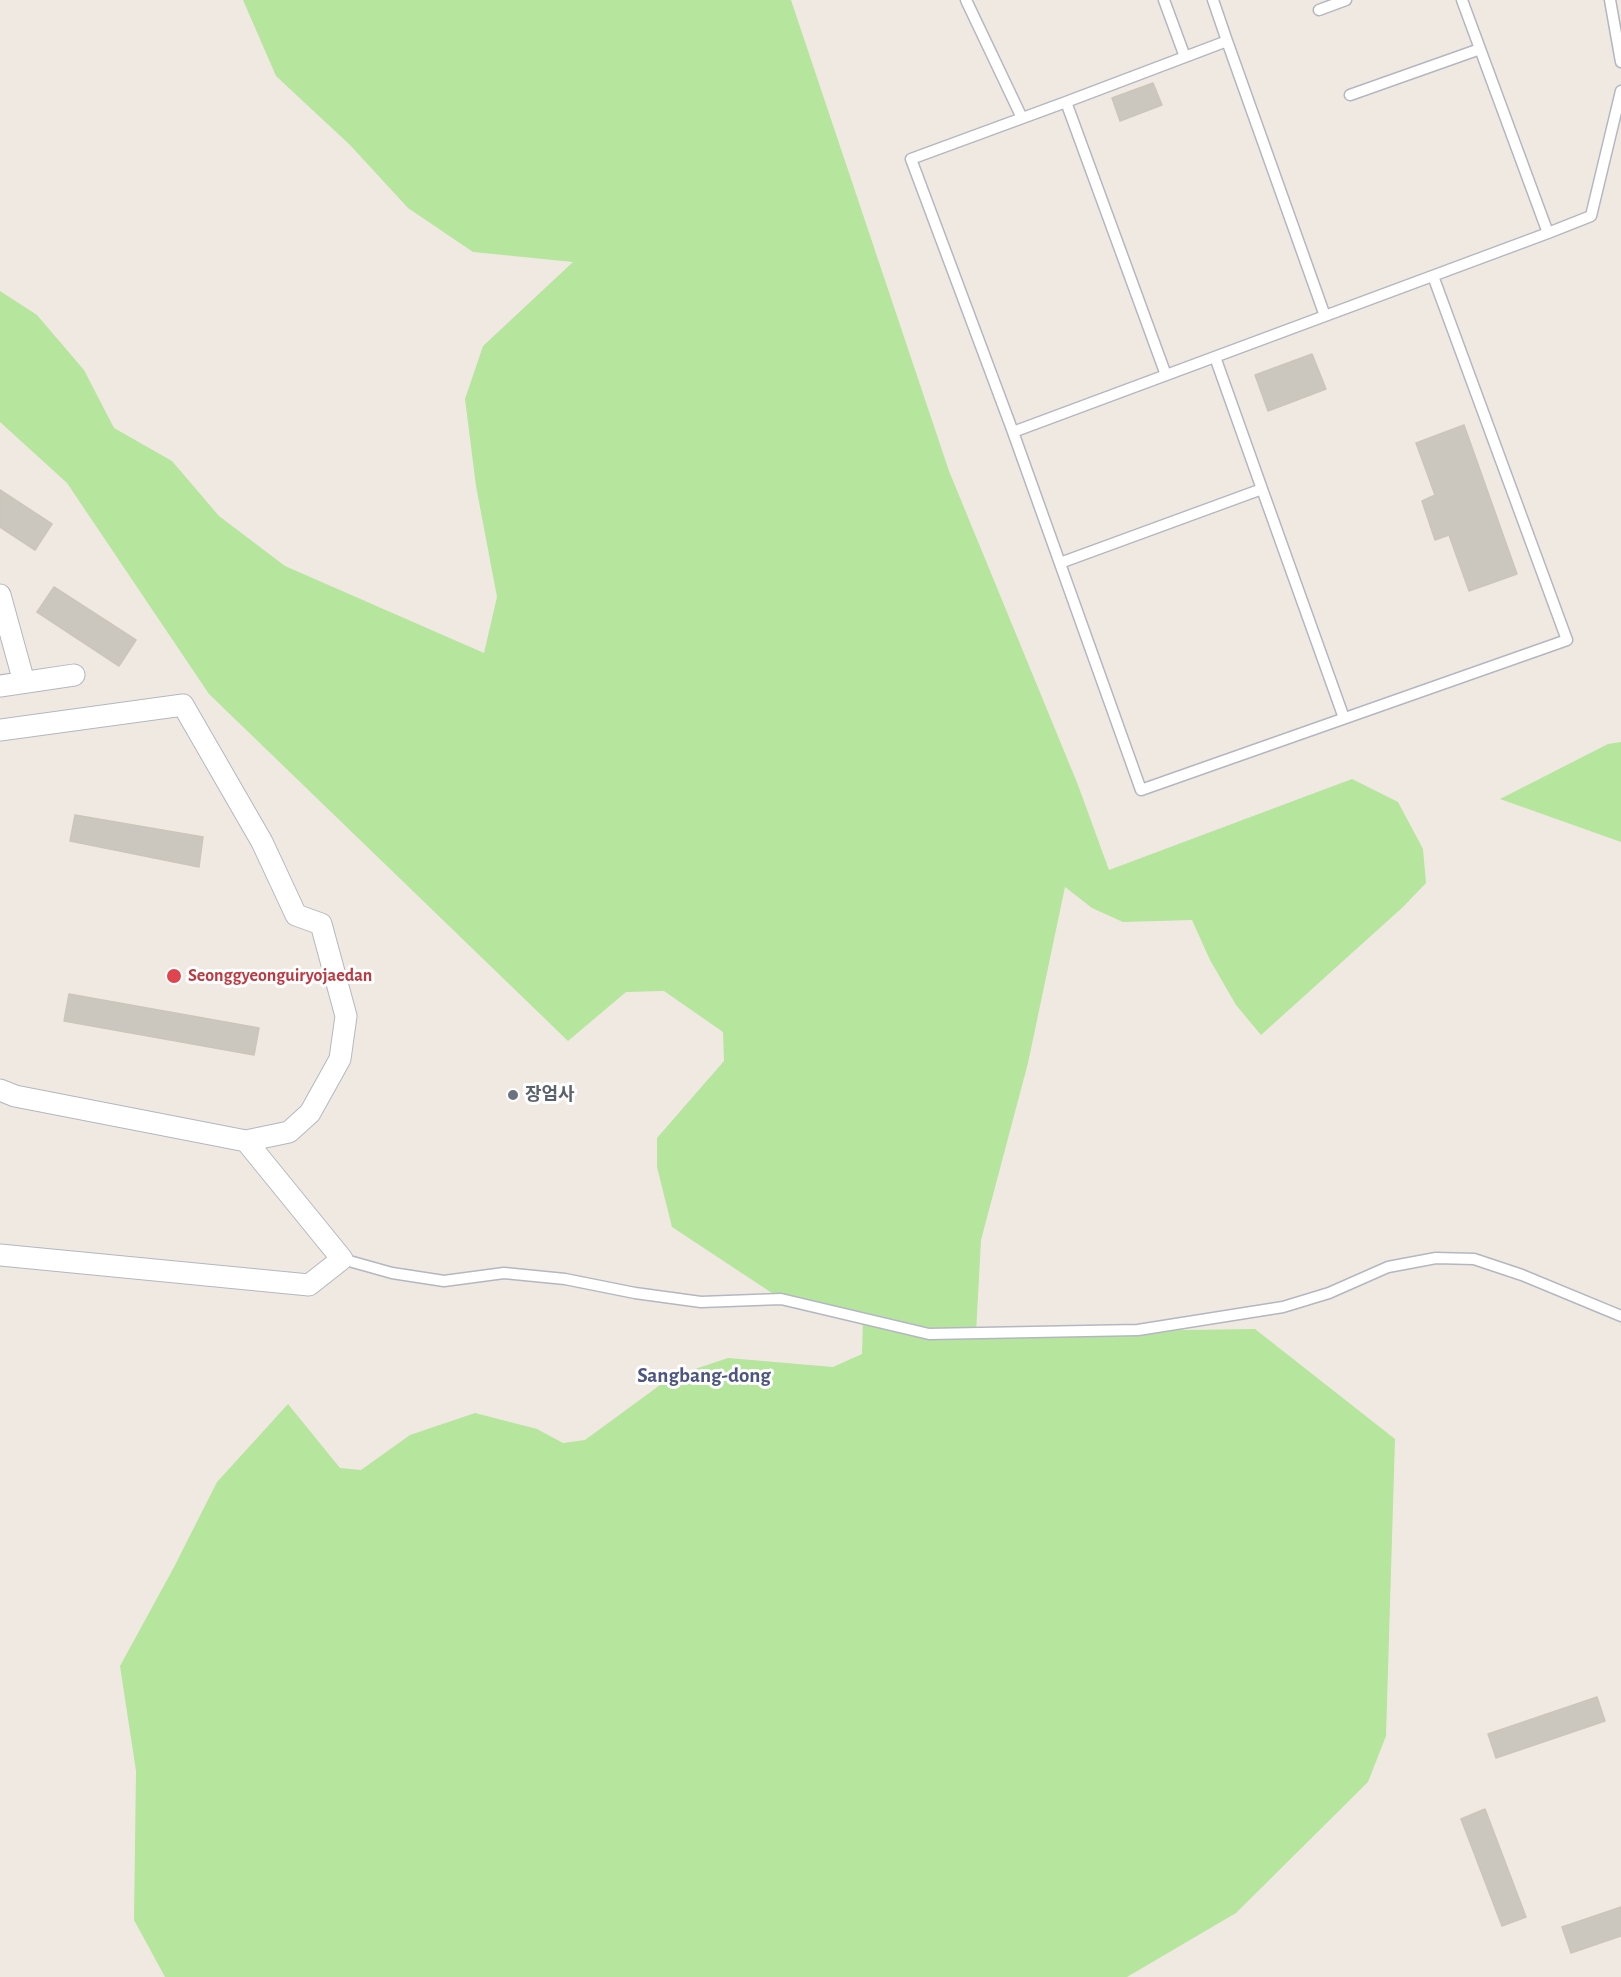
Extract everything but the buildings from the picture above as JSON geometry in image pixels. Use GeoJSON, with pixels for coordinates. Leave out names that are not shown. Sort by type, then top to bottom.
{"type":"FeatureCollection","features":[{"type":"Feature","properties":{"kind":"street"},"geometry":{"type":"LineString","coordinates":[[0,596],[24,682]]}},
{"type":"Feature","properties":{"kind":"street"},"geometry":{"type":"LineString","coordinates":[[0,686],[74,675]]}},
{"type":"Feature","properties":{"kind":"street"},"geometry":{"type":"LineString","coordinates":[[0,730],[183,705],[262,842],[296,915],[321,924],[346,1016],[340,1059],[310,1113],[289,1132],[246,1141],[15,1096],[0,1090]]}},
{"type":"Feature","properties":{"kind":"street"},"geometry":{"type":"LineString","coordinates":[[0,1255],[309,1285],[342,1259],[246,1141]]}},
{"type":"Feature","properties":{"kind":"lane"},"geometry":{"type":"LineString","coordinates":[[966,0],[1022,118]]}},
{"type":"Feature","properties":{"kind":"lane"},"geometry":{"type":"LineString","coordinates":[[1164,0],[1185,57]]}},
{"type":"Feature","properties":{"kind":"lane"},"geometry":{"type":"LineString","coordinates":[[1213,0],[1325,316]]}},
{"type":"Feature","properties":{"kind":"lane"},"geometry":{"type":"LineString","coordinates":[[1319,10],[1346,0]]}},
{"type":"Feature","properties":{"kind":"lane"},"geometry":{"type":"LineString","coordinates":[[1462,0],[1548,233]]}},
{"type":"Feature","properties":{"kind":"lane"},"geometry":{"type":"LineString","coordinates":[[1610,0],[1621,62]]}},
{"type":"Feature","properties":{"kind":"lane"},"geometry":{"type":"LineString","coordinates":[[1227,41],[911,159],[1013,432],[1141,790],[1568,640],[1433,276]]}},
{"type":"Feature","properties":{"kind":"lane"},"geometry":{"type":"LineString","coordinates":[[1350,95],[1480,49]]}},
{"type":"Feature","properties":{"kind":"lane"},"geometry":{"type":"LineString","coordinates":[[1013,432],[1591,216],[1621,91]]}},
{"type":"Feature","properties":{"kind":"lane"},"geometry":{"type":"LineString","coordinates":[[1066,102],[1166,375]]}},
{"type":"Feature","properties":{"kind":"lane"},"geometry":{"type":"LineString","coordinates":[[1215,357],[1344,718]]}},
{"type":"Feature","properties":{"kind":"lane"},"geometry":{"type":"LineString","coordinates":[[1060,563],[1262,489]]}},
{"type":"Feature","properties":{"kind":"lane"},"geometry":{"type":"LineString","coordinates":[[342,1259],[392,1273],[444,1281],[504,1273],[565,1279],[635,1293],[701,1302],[781,1299],[929,1334],[1138,1330],[1283,1307],[1329,1293],[1388,1267],[1436,1258],[1474,1259],[1522,1275],[1621,1316]]}},
{"type":"Feature","properties":{"kind":"green space"},"geometry":{"type":"Polygon","coordinates":[[[243,0],[791,0],[949,471],[1078,785],[1109,870],[1352,779],[1398,802],[1423,849],[1426,883],[1403,907],[1261,1035],[1236,1005],[1210,960],[1192,920],[1123,922],[1092,908],[1065,887],[1028,1063],[981,1240],[976,1333],[1255,1329],[1395,1439],[1386,1736],[1368,1782],[1236,1913],[1127,1977],[165,1977],[134,1920],[136,1771],[120,1666],[217,1482],[288,1404],[340,1468],[361,1470],[410,1435],[475,1413],[537,1429],[563,1443],[585,1440],[671,1377],[728,1358],[833,1367],[862,1354],[863,1319],[781,1299],[672,1227],[657,1167],[657,1138],[724,1061],[723,1032],[664,991],[626,992],[568,1041],[209,694],[67,483],[0,422],[0,291],[37,315],[84,370],[114,428],[172,461],[219,516],[285,566],[484,653],[497,597],[476,486],[465,399],[483,346],[573,262],[473,252],[408,208],[350,145],[276,76],[243,0]]]}},
{"type":"Feature","properties":{"kind":"green space"},"geometry":{"type":"Polygon","coordinates":[[[1621,742],[1621,842],[1500,799],[1608,744],[1621,742]]]}},
{"type":"Feature","properties":{"kind":"place","name":"Seonggyeonguiryojaedan"},"geometry":{"type":"Point","coordinates":[174,976]}},
{"type":"Feature","properties":{"kind":"place","name":"장엄사"},"geometry":{"type":"Point","coordinates":[513,1095]}},
{"type":"Feature","properties":{"kind":"district","name":"Sangbang-dong"},"geometry":{"type":"Point","coordinates":[704,1376]}}]}
